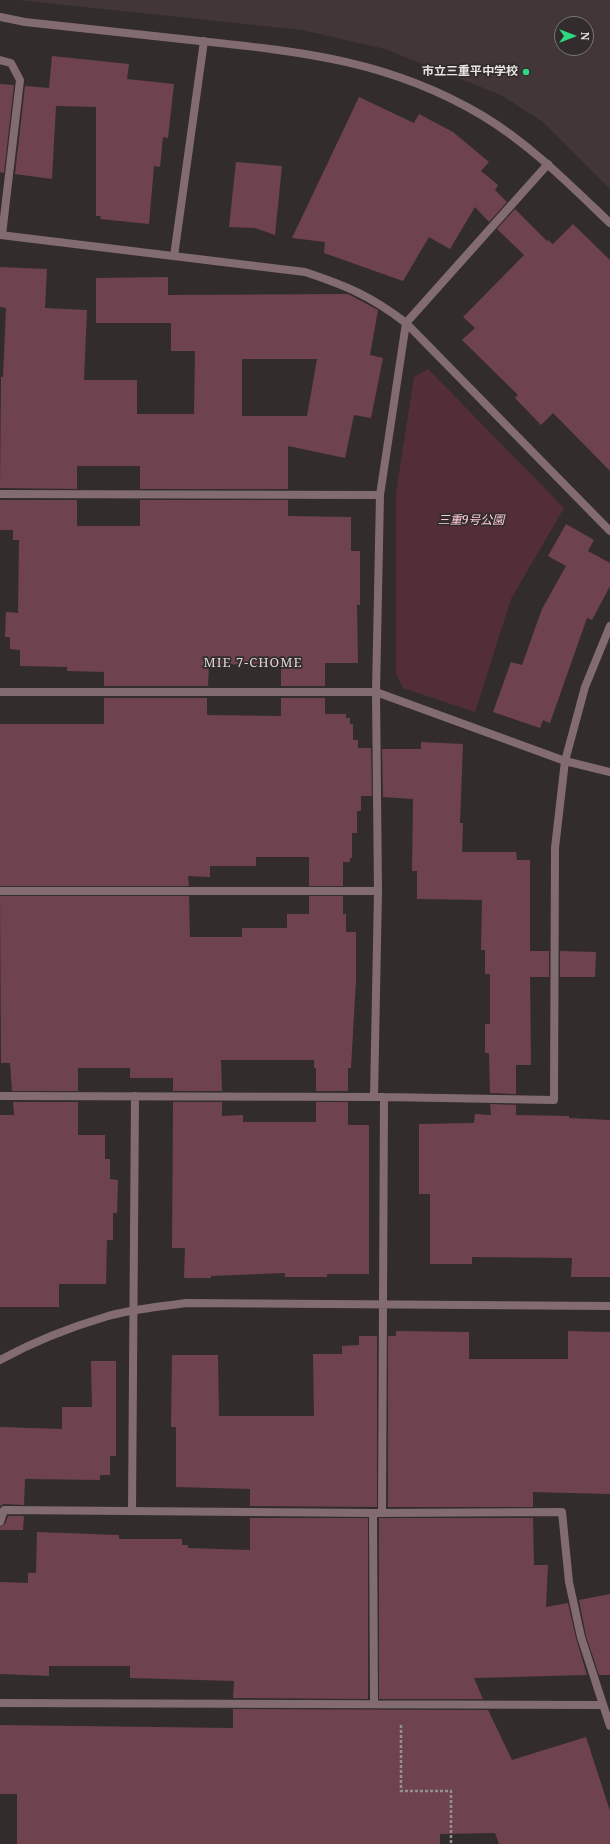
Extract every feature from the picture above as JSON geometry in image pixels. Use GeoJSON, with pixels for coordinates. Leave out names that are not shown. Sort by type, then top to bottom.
{"type":"FeatureCollection","features":[{"type":"Feature","properties":{"kind":"street"},"geometry":{"type":"LineString","coordinates":[[0,17],[25,22],[310,54],[383,70],[419,84],[483,116],[522,143],[548,164],[610,223]]}},
{"type":"Feature","properties":{"kind":"street"},"geometry":{"type":"LineString","coordinates":[[174,256],[204,41]]}},
{"type":"Feature","properties":{"kind":"street"},"geometry":{"type":"LineString","coordinates":[[0,60],[11,63],[20,80],[1,235],[305,272],[350,288],[370,298],[406,323],[610,531]]}},
{"type":"Feature","properties":{"kind":"street"},"geometry":{"type":"LineString","coordinates":[[374,1097],[378,891],[376,692],[380,495],[406,323],[548,164]]}},
{"type":"Feature","properties":{"kind":"street"},"geometry":{"type":"LineString","coordinates":[[0,494],[380,495]]}},
{"type":"Feature","properties":{"kind":"street"},"geometry":{"type":"LineString","coordinates":[[0,1096],[384,1097],[554,1100],[555,848],[565,761],[585,687],[610,626]]}},
{"type":"Feature","properties":{"kind":"street"},"geometry":{"type":"LineString","coordinates":[[0,692],[376,692],[565,761],[610,772]]}},
{"type":"Feature","properties":{"kind":"street"},"geometry":{"type":"LineString","coordinates":[[0,891],[378,891]]}},
{"type":"Feature","properties":{"kind":"street"},"geometry":{"type":"LineString","coordinates":[[132,1511],[132,1310],[135,1096]]}},
{"type":"Feature","properties":{"kind":"street"},"geometry":{"type":"LineString","coordinates":[[382,1513],[384,1097]]}},
{"type":"Feature","properties":{"kind":"street"},"geometry":{"type":"LineString","coordinates":[[0,1360],[59,1332],[105,1316],[132,1310],[186,1303],[383,1303],[610,1306]]}},
{"type":"Feature","properties":{"kind":"street"},"geometry":{"type":"LineString","coordinates":[[0,1522],[4,1510],[373,1513],[562,1512],[569,1582],[581,1637],[610,1726]]}},
{"type":"Feature","properties":{"kind":"street"},"geometry":{"type":"LineString","coordinates":[[373,1513],[374,1703]]}},
{"type":"Feature","properties":{"kind":"street"},"geometry":{"type":"LineString","coordinates":[[0,1703],[401,1703],[602,1705]]}},
{"type":"Feature","properties":{"kind":"path"},"geometry":{"type":"LineString","coordinates":[[401,1703],[401,1791],[451,1791],[451,1844]]}},
{"type":"Feature","properties":{"kind":"shaded area","name":"市立三重平中学校"},"geometry":{"type":"Polygon","coordinates":[[[18,0],[610,0],[610,189],[543,122],[501,95],[385,49],[302,30],[18,0]]]}},
{"type":"Feature","properties":{"kind":"green space","name":"三重9号公園"},"geometry":{"type":"Polygon","coordinates":[[[428,369],[564,508],[511,599],[475,712],[403,688],[396,673],[396,493],[414,377],[428,369]]]}},
{"type":"Feature","properties":{"kind":"building"},"geometry":{"type":"Polygon","coordinates":[[[52,56],[129,64],[127,79],[174,84],[168,138],[163,137],[160,167],[154,166],[149,224],[100,219],[101,216],[96,216],[96,107],[56,106],[52,179],[15,174],[25,86],[49,88],[52,56]]]}},
{"type":"Feature","properties":{"kind":"building"},"geometry":{"type":"Polygon","coordinates":[[[0,84],[14,85],[4,173],[0,172],[0,84]]]}},
{"type":"Feature","properties":{"kind":"building"},"geometry":{"type":"Polygon","coordinates":[[[359,97],[414,123],[419,114],[453,132],[489,162],[481,171],[498,185],[495,190],[507,202],[489,222],[475,207],[450,249],[429,237],[403,281],[324,253],[325,242],[292,238],[359,97]]]}},
{"type":"Feature","properties":{"kind":"building"},"geometry":{"type":"Polygon","coordinates":[[[236,162],[282,166],[275,235],[255,228],[229,227],[236,162]]]}},
{"type":"Feature","properties":{"kind":"building"},"geometry":{"type":"Polygon","coordinates":[[[515,209],[547,241],[548,240],[553,244],[573,224],[610,260],[610,471],[553,413],[541,425],[515,398],[518,395],[462,340],[475,328],[463,317],[524,255],[497,229],[515,209]]]}},
{"type":"Feature","properties":{"kind":"building"},"geometry":{"type":"Polygon","coordinates":[[[0,267],[47,269],[45,308],[87,310],[84,380],[137,380],[137,414],[194,414],[195,351],[171,351],[171,323],[96,323],[96,278],[168,277],[168,295],[348,294],[378,310],[370,355],[383,358],[371,418],[354,415],[345,458],[288,446],[288,489],[140,489],[140,466],[77,466],[77,489],[0,488],[1,377],[3,377],[6,308],[0,307],[0,267]],[[242,359],[242,416],[307,416],[317,359],[242,359]]]}},
{"type":"Feature","properties":{"kind":"building"},"geometry":{"type":"Polygon","coordinates":[[[0,500],[77,500],[77,526],[140,526],[140,500],[288,500],[288,516],[351,517],[351,551],[360,551],[360,605],[357,605],[358,663],[325,663],[325,686],[281,686],[281,665],[209,664],[208,686],[104,686],[104,672],[67,671],[67,667],[20,666],[20,650],[10,649],[10,637],[5,637],[6,612],[18,613],[19,540],[13,540],[13,530],[0,530],[0,500]]]}},
{"type":"Feature","properties":{"kind":"building"},"geometry":{"type":"Polygon","coordinates":[[[566,524],[594,540],[588,551],[610,563],[610,586],[592,620],[587,618],[550,723],[543,720],[540,728],[493,712],[511,662],[522,665],[542,609],[566,566],[548,556],[566,524]]]}},
{"type":"Feature","properties":{"kind":"building"},"geometry":{"type":"Polygon","coordinates":[[[104,698],[207,698],[207,715],[281,716],[281,698],[325,698],[325,714],[346,714],[346,718],[350,718],[350,724],[353,724],[353,740],[358,740],[358,748],[371,748],[372,796],[361,796],[361,811],[357,811],[357,833],[352,833],[352,858],[350,858],[350,862],[343,862],[343,886],[309,886],[309,857],[256,857],[256,866],[210,866],[210,877],[188,876],[189,886],[0,886],[0,724],[104,724],[104,698]]]}},
{"type":"Feature","properties":{"kind":"building"},"geometry":{"type":"Polygon","coordinates":[[[421,742],[463,744],[460,823],[463,823],[462,852],[516,852],[517,860],[530,860],[530,951],[549,951],[549,977],[530,977],[531,1065],[516,1065],[516,1094],[490,1093],[489,1053],[485,1053],[485,1024],[490,1024],[490,974],[485,974],[485,950],[481,950],[482,900],[417,899],[417,871],[412,871],[413,799],[383,797],[382,749],[421,749],[421,742]]]}},
{"type":"Feature","properties":{"kind":"building"},"geometry":{"type":"Polygon","coordinates":[[[0,896],[189,896],[190,937],[242,937],[242,928],[287,928],[287,914],[309,914],[309,896],[343,896],[343,914],[346,914],[346,932],[356,932],[356,980],[351,1068],[348,1068],[348,1091],[316,1091],[316,1068],[314,1068],[314,1060],[221,1060],[222,1091],[173,1091],[173,1078],[130,1078],[130,1068],[78,1068],[78,1091],[12,1091],[10,1063],[1,1063],[0,896]]]}},
{"type":"Feature","properties":{"kind":"building"},"geometry":{"type":"Polygon","coordinates":[[[560,951],[596,952],[595,977],[560,977],[560,951]]]}},
{"type":"Feature","properties":{"kind":"building"},"geometry":{"type":"Polygon","coordinates":[[[13,1102],[78,1102],[78,1135],[105,1135],[105,1159],[110,1159],[110,1179],[118,1180],[117,1213],[113,1213],[113,1240],[107,1240],[106,1284],[59,1284],[59,1307],[0,1307],[0,1115],[14,1115],[13,1102]]]}},
{"type":"Feature","properties":{"kind":"building"},"geometry":{"type":"Polygon","coordinates":[[[173,1102],[222,1102],[222,1116],[243,1115],[243,1122],[316,1122],[316,1102],[348,1102],[348,1125],[369,1125],[369,1274],[327,1274],[327,1277],[285,1277],[285,1273],[211,1276],[211,1278],[184,1278],[185,1248],[172,1248],[173,1102]]]}},
{"type":"Feature","properties":{"kind":"building"},"geometry":{"type":"Polygon","coordinates":[[[490,1104],[516,1105],[516,1115],[569,1116],[569,1118],[610,1120],[610,1277],[571,1277],[572,1258],[472,1257],[472,1264],[430,1264],[430,1194],[419,1194],[419,1124],[474,1123],[475,1114],[491,1115],[490,1104]]]}},
{"type":"Feature","properties":{"kind":"building"},"geometry":{"type":"Polygon","coordinates":[[[396,1331],[469,1332],[469,1359],[568,1359],[568,1331],[610,1332],[610,1494],[533,1492],[533,1507],[388,1507],[388,1336],[396,1336],[396,1331]]]}},
{"type":"Feature","properties":{"kind":"building"},"geometry":{"type":"Polygon","coordinates":[[[359,1336],[377,1336],[377,1507],[250,1506],[250,1489],[176,1487],[176,1427],[171,1427],[172,1355],[218,1355],[219,1416],[314,1416],[313,1354],[342,1354],[342,1346],[359,1345],[359,1336]]]}},
{"type":"Feature","properties":{"kind":"building"},"geometry":{"type":"Polygon","coordinates":[[[91,1361],[116,1361],[116,1456],[110,1456],[110,1475],[100,1475],[100,1480],[25,1479],[24,1505],[4,1504],[0,1506],[0,1427],[62,1429],[62,1407],[92,1407],[91,1361]]]}},
{"type":"Feature","properties":{"kind":"building"},"geometry":{"type":"Polygon","coordinates":[[[8,1516],[24,1516],[23,1530],[0,1530],[0,1527],[5,1524],[8,1516]]]}},
{"type":"Feature","properties":{"kind":"building"},"geometry":{"type":"Polygon","coordinates":[[[250,1518],[368,1518],[368,1699],[233,1698],[234,1681],[130,1678],[130,1666],[49,1666],[49,1676],[0,1674],[0,1582],[28,1583],[28,1573],[36,1573],[37,1532],[119,1535],[119,1539],[182,1539],[182,1545],[188,1545],[188,1548],[250,1550],[250,1518]]]}},
{"type":"Feature","properties":{"kind":"building"},"geometry":{"type":"Polygon","coordinates":[[[379,1518],[533,1518],[534,1565],[548,1565],[546,1607],[568,1603],[587,1675],[474,1678],[483,1699],[379,1699],[379,1518]]]}},
{"type":"Feature","properties":{"kind":"building"},"geometry":{"type":"Polygon","coordinates":[[[610,1594],[610,1675],[599,1675],[586,1636],[579,1600],[610,1594]]]}},
{"type":"Feature","properties":{"kind":"building"},"geometry":{"type":"Polygon","coordinates":[[[233,1709],[488,1710],[512,1760],[586,1737],[610,1811],[610,1844],[499,1844],[495,1833],[440,1834],[440,1844],[17,1844],[17,1794],[0,1794],[0,1725],[233,1728],[233,1709]]]}},
{"type":"Feature","properties":{"kind":"place","name":"市立三重平中学校"},"geometry":{"type":"Point","coordinates":[526,72]}},
{"type":"Feature","properties":{"kind":"district","name":"MIE 7-CHOME"},"geometry":{"type":"Point","coordinates":[253,663]}}]}
